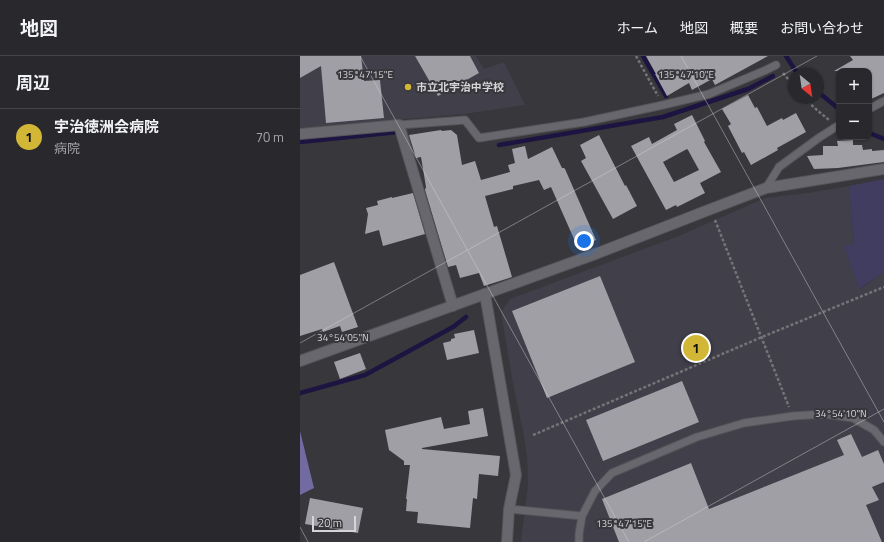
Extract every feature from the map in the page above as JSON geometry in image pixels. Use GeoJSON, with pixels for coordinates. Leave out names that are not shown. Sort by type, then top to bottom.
{"type":"FeatureCollection","features":[{"type":"Feature","properties":{"kind":"street"},"geometry":{"type":"LineString","coordinates":[[300,134],[399,125],[453,306]]}},
{"type":"Feature","properties":{"kind":"street"},"geometry":{"type":"LineString","coordinates":[[300,361],[598,253],[766,188],[884,169]]}},
{"type":"Feature","properties":{"kind":"street"},"geometry":{"type":"LineString","coordinates":[[485,294],[516,475],[510,509],[507,542]]}},
{"type":"Feature","properties":{"kind":"lane"},"geometry":{"type":"LineString","coordinates":[[399,125],[465,120],[479,138],[584,122],[709,94],[776,65]]}},
{"type":"Feature","properties":{"kind":"lane"},"geometry":{"type":"LineString","coordinates":[[872,107],[884,101]]}},
{"type":"Feature","properties":{"kind":"lane"},"geometry":{"type":"LineString","coordinates":[[766,188],[779,167],[836,127]]}},
{"type":"Feature","properties":{"kind":"lane"},"geometry":{"type":"LineString","coordinates":[[580,542],[579,534],[582,516],[595,491],[612,473],[697,437],[744,423],[793,416],[826,414],[853,418],[874,430],[884,442]]}},
{"type":"Feature","properties":{"kind":"lane"},"geometry":{"type":"LineString","coordinates":[[510,509],[582,516]]}},
{"type":"Feature","properties":{"kind":"path"},"geometry":{"type":"LineString","coordinates":[[636,56],[664,105]]}},
{"type":"Feature","properties":{"kind":"path"},"geometry":{"type":"LineString","coordinates":[[810,104],[818,112],[836,125]]}},
{"type":"Feature","properties":{"kind":"path"},"geometry":{"type":"LineString","coordinates":[[711,209],[793,416]]}},
{"type":"Feature","properties":{"kind":"path"},"geometry":{"type":"LineString","coordinates":[[533,434],[884,287]]}},
{"type":"Feature","properties":{"kind":"shaded area","name":"市立北宇治中学校"},"geometry":{"type":"Polygon","coordinates":[[[300,56],[476,56],[484,69],[504,62],[525,105],[464,114],[300,128],[300,56]]]}},
{"type":"Feature","properties":{"kind":"shaded area"},"geometry":{"type":"Polygon","coordinates":[[[884,179],[884,272],[859,289],[844,246],[854,244],[849,186],[884,179]]]}},
{"type":"Feature","properties":{"kind":"shaded area"},"geometry":{"type":"Polygon","coordinates":[[[849,186],[854,244],[844,246],[860,289],[884,272],[884,542],[521,542],[528,485],[527,456],[501,312],[510,299],[681,235],[765,198],[849,186]]]}},
{"type":"Feature","properties":{"kind":"shaded area"},"geometry":{"type":"Polygon","coordinates":[[[300,431],[314,488],[300,495],[300,431]]]}},
{"type":"Feature","properties":{"kind":"building"},"geometry":{"type":"Polygon","coordinates":[[[300,56],[361,56],[364,81],[380,80],[384,118],[326,123],[321,66],[300,78],[300,56]]]}},
{"type":"Feature","properties":{"kind":"building"},"geometry":{"type":"Polygon","coordinates":[[[415,56],[470,56],[479,73],[438,96],[415,56]]]}},
{"type":"Feature","properties":{"kind":"building"},"geometry":{"type":"Polygon","coordinates":[[[646,56],[768,56],[715,85],[712,79],[692,90],[689,83],[667,96],[646,56]]]}},
{"type":"Feature","properties":{"kind":"building"},"geometry":{"type":"Polygon","coordinates":[[[850,56],[884,56],[884,93],[872,99],[872,68],[839,68],[853,60],[850,56]]]}},
{"type":"Feature","properties":{"kind":"building"},"geometry":{"type":"Polygon","coordinates":[[[748,95],[755,108],[757,107],[767,126],[796,113],[806,132],[777,148],[778,150],[751,165],[744,152],[742,153],[728,126],[731,124],[722,109],[748,95]]]}},
{"type":"Feature","properties":{"kind":"building"},"geometry":{"type":"Polygon","coordinates":[[[692,115],[705,141],[704,142],[721,172],[700,183],[705,193],[677,207],[676,205],[666,210],[631,146],[649,137],[652,144],[677,130],[674,124],[692,115]],[[687,149],[663,162],[674,182],[699,170],[687,149]]]}},
{"type":"Feature","properties":{"kind":"building"},"geometry":{"type":"Polygon","coordinates":[[[451,130],[457,135],[462,165],[475,161],[481,180],[510,172],[508,165],[515,163],[512,149],[525,146],[528,159],[552,147],[562,168],[565,169],[596,240],[578,248],[551,187],[544,190],[539,180],[513,186],[513,189],[485,196],[494,227],[497,226],[512,277],[484,286],[479,273],[460,278],[456,265],[448,267],[425,190],[426,187],[421,157],[416,158],[409,135],[451,130]]]}},
{"type":"Feature","properties":{"kind":"building"},"geometry":{"type":"Polygon","coordinates":[[[599,135],[637,206],[613,219],[581,161],[586,158],[580,145],[599,135]]]}},
{"type":"Feature","properties":{"kind":"building"},"geometry":{"type":"Polygon","coordinates":[[[853,140],[853,145],[862,145],[863,150],[884,150],[884,162],[838,168],[814,169],[807,156],[823,155],[823,146],[838,146],[837,141],[853,140]]]}},
{"type":"Feature","properties":{"kind":"building"},"geometry":{"type":"Polygon","coordinates":[[[413,193],[425,234],[383,246],[379,230],[365,234],[368,214],[366,208],[378,205],[377,201],[413,193]]]}},
{"type":"Feature","properties":{"kind":"building"},"geometry":{"type":"Polygon","coordinates":[[[334,262],[358,327],[342,332],[340,326],[323,332],[322,329],[300,336],[300,275],[334,262]]]}},
{"type":"Feature","properties":{"kind":"building"},"geometry":{"type":"Polygon","coordinates":[[[600,276],[635,362],[547,398],[512,311],[600,276]]]}},
{"type":"Feature","properties":{"kind":"building"},"geometry":{"type":"Polygon","coordinates":[[[474,330],[479,353],[447,360],[443,343],[451,341],[451,339],[455,338],[454,334],[474,330]]]}},
{"type":"Feature","properties":{"kind":"building"},"geometry":{"type":"Polygon","coordinates":[[[360,353],[366,369],[340,379],[334,362],[360,353]]]}},
{"type":"Feature","properties":{"kind":"building"},"geometry":{"type":"Polygon","coordinates":[[[682,381],[699,422],[603,461],[586,420],[682,381]]]}},
{"type":"Feature","properties":{"kind":"building"},"geometry":{"type":"Polygon","coordinates":[[[483,408],[488,436],[422,448],[500,456],[498,476],[479,474],[477,499],[473,498],[470,528],[417,523],[418,512],[406,511],[410,465],[404,465],[404,461],[389,450],[385,430],[441,417],[444,429],[470,424],[468,411],[483,408]]]}},
{"type":"Feature","properties":{"kind":"building"},"geometry":{"type":"Polygon","coordinates":[[[851,434],[862,457],[878,450],[884,464],[884,482],[872,487],[879,500],[866,505],[882,542],[619,542],[602,499],[691,463],[709,509],[844,455],[837,440],[851,434]]]}},
{"type":"Feature","properties":{"kind":"building"},"geometry":{"type":"Polygon","coordinates":[[[310,498],[363,508],[358,533],[305,524],[310,498]]]}},
{"type":"Feature","properties":{"kind":"waterway"},"geometry":{"type":"LineString","coordinates":[[643,56],[666,96]]}},
{"type":"Feature","properties":{"kind":"waterway"},"geometry":{"type":"LineString","coordinates":[[786,56],[794,68]]}},
{"type":"Feature","properties":{"kind":"waterway"},"geometry":{"type":"LineString","coordinates":[[499,145],[663,117],[748,89],[773,76]]}},
{"type":"Feature","properties":{"kind":"waterway"},"geometry":{"type":"LineString","coordinates":[[824,97],[836,107]]}},
{"type":"Feature","properties":{"kind":"waterway"},"geometry":{"type":"LineString","coordinates":[[300,142],[398,132]]}},
{"type":"Feature","properties":{"kind":"waterway"},"geometry":{"type":"LineString","coordinates":[[872,134],[884,139]]}},
{"type":"Feature","properties":{"kind":"waterway"},"geometry":{"type":"LineString","coordinates":[[300,393],[365,375],[453,327],[466,317]]}},
{"type":"Feature","properties":{"kind":"place","name":"市立北宇治中学校"},"geometry":{"type":"Point","coordinates":[408,87]}},
{"type":"Feature","properties":{"kind":"place","name":"宇治徳洲会病院"},"geometry":{"type":"Point","coordinates":[696,348]}}]}
